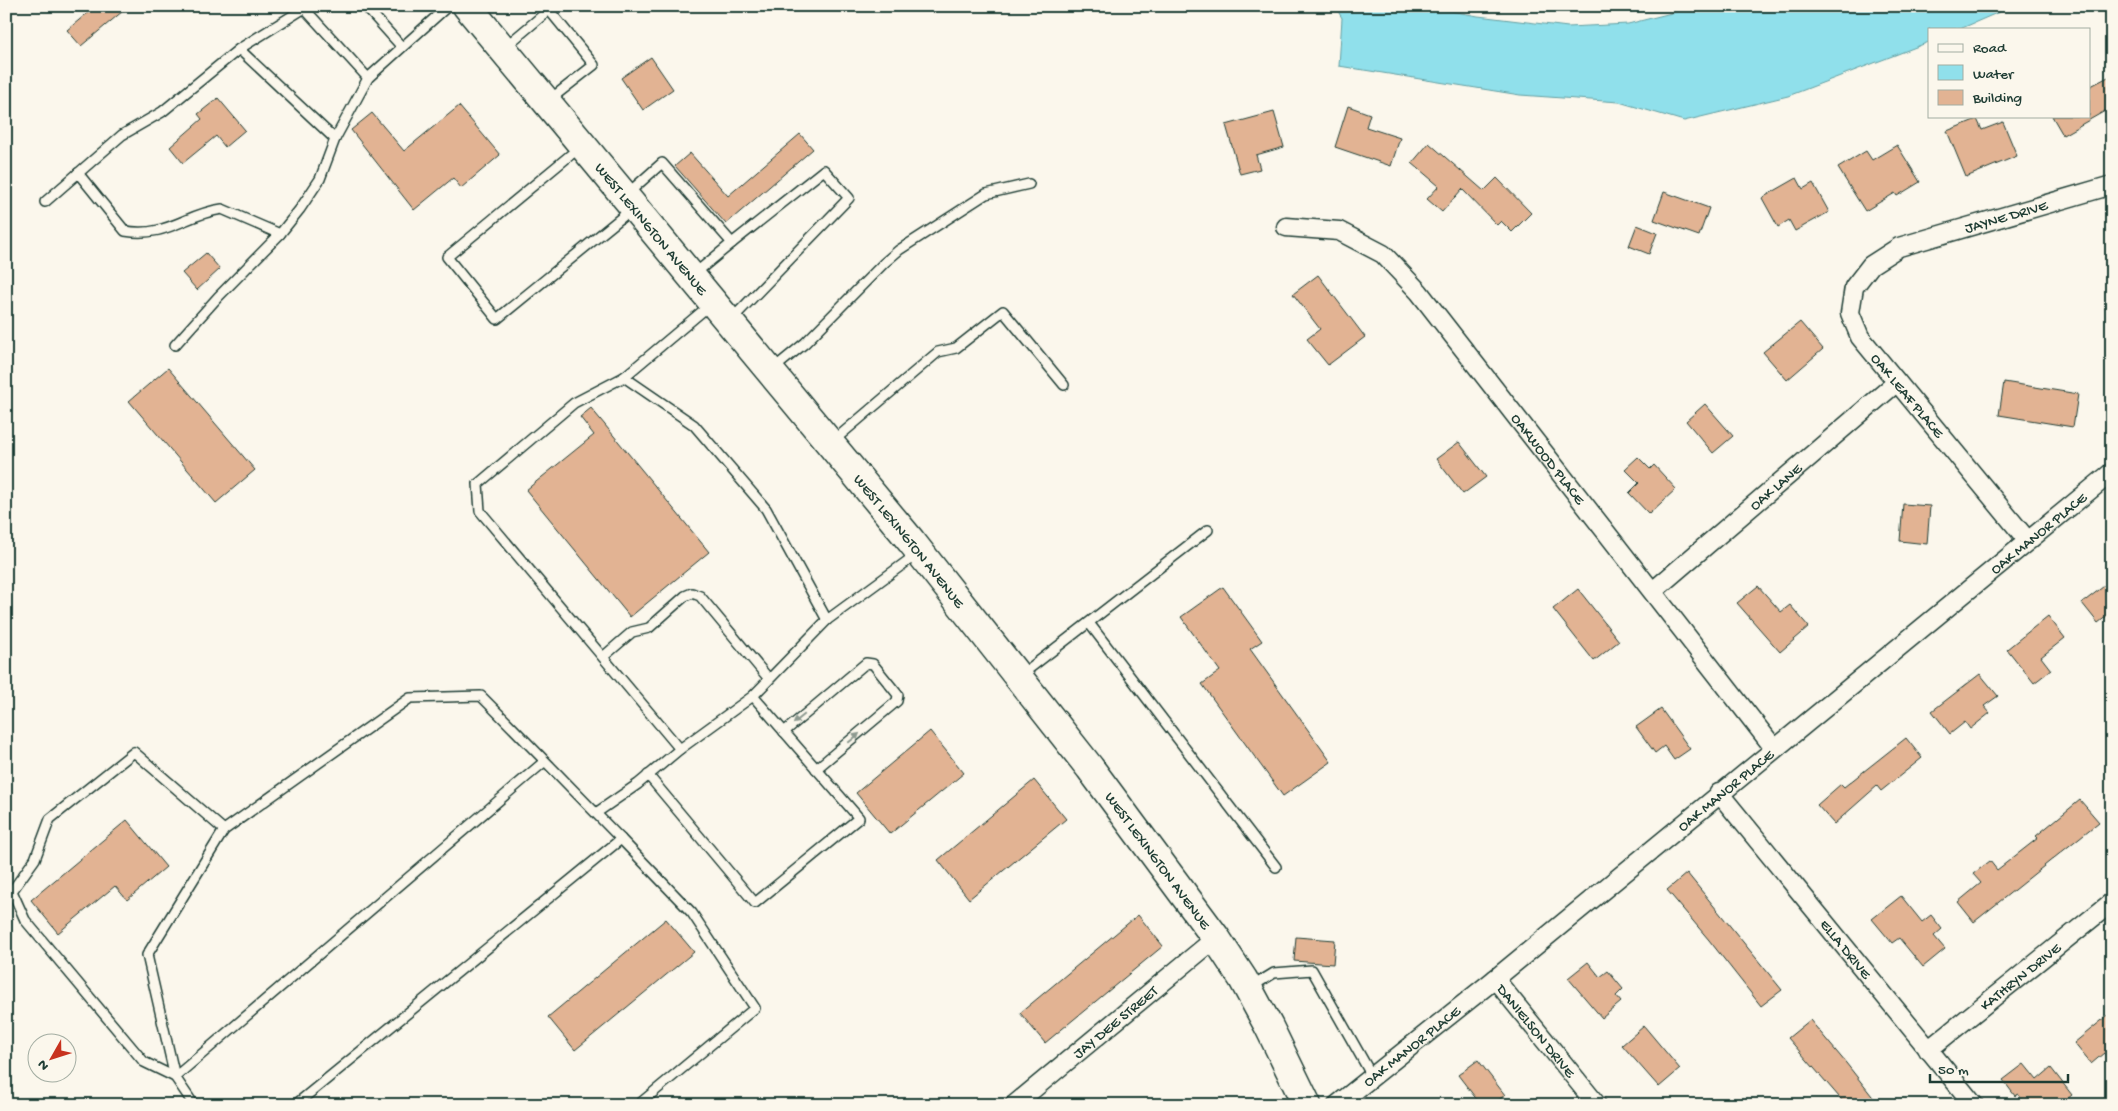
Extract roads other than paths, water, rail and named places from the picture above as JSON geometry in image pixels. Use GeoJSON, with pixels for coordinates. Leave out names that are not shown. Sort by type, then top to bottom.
{"type":"FeatureCollection","features":[{"type":"Feature","properties":{"kind":"main road","name":"WEST LEXINGTON AVENUE"},"geometry":{"type":"LineString","coordinates":[[468,6],[920,552],[1019,676],[1216,938],[1248,989],[1307,1105]]}},
{"type":"Feature","properties":{"kind":"street","name":"JAYNE DRIVE"},"geometry":{"type":"LineString","coordinates":[[1899,247],[2112,185]]}},
{"type":"Feature","properties":{"kind":"street","name":"OAKWOOD PLACE"},"geometry":{"type":"LineString","coordinates":[[1286,227],[1339,231],[1383,254],[1419,292],[1653,590],[1774,748]]}},
{"type":"Feature","properties":{"kind":"street","name":"OAK LEAF PLACE"},"geometry":{"type":"LineString","coordinates":[[1899,247],[1871,265],[1854,287],[1850,313],[1860,337],[2028,541]]}},
{"type":"Feature","properties":{"kind":"street","name":"OAK LANE"},"geometry":{"type":"LineString","coordinates":[[1653,590],[1898,382]]}},
{"type":"Feature","properties":{"kind":"street","name":"OAK MANOR PLACE"},"geometry":{"type":"LineString","coordinates":[[1336,1105],[1495,979],[2112,472]]}},
{"type":"Feature","properties":{"kind":"street","name":"ELLA DRIVE"},"geometry":{"type":"LineString","coordinates":[[1719,793],[1974,1105]]}},
{"type":"Feature","properties":{"kind":"street","name":"KATHRYN DRIVE"},"geometry":{"type":"LineString","coordinates":[[1928,1050],[2112,902]]}},
{"type":"Feature","properties":{"kind":"street","name":"JAY DEE STREET"},"geometry":{"type":"LineString","coordinates":[[1014,1105],[1216,938]]}},
{"type":"Feature","properties":{"kind":"street","name":"DANIELSON DRIVE"},"geometry":{"type":"LineString","coordinates":[[1495,979],[1596,1105]]}},
{"type":"Feature","properties":{"kind":"lane"},"geometry":{"type":"LineString","coordinates":[[365,6],[401,46]]}},
{"type":"Feature","properties":{"kind":"lane"},"geometry":{"type":"LineString","coordinates":[[174,345],[280,234],[300,209],[320,179],[335,139],[368,78],[401,46],[448,6]]}},
{"type":"Feature","properties":{"kind":"lane"},"geometry":{"type":"LineString","coordinates":[[45,202],[122,135],[162,112],[239,49],[305,7],[368,78]]}},
{"type":"Feature","properties":{"kind":"lane"},"geometry":{"type":"LineString","coordinates":[[502,49],[550,8],[594,64],[546,102]]}},
{"type":"Feature","properties":{"kind":"lane"},"geometry":{"type":"LineString","coordinates":[[239,49],[335,139]]}},
{"type":"Feature","properties":{"kind":"lane"},"geometry":{"type":"LineString","coordinates":[[582,145],[447,257],[496,320],[629,202],[662,163],[732,243]]}},
{"type":"Feature","properties":{"kind":"lane"},"geometry":{"type":"LineString","coordinates":[[680,749],[480,512],[478,484],[574,403],[624,377],[721,312],[849,198],[824,170],[691,277]]}},
{"type":"Feature","properties":{"kind":"lane"},"geometry":{"type":"LineString","coordinates":[[78,173],[125,231],[138,234],[163,230],[213,210],[222,209],[280,234]]}},
{"type":"Feature","properties":{"kind":"lane"},"geometry":{"type":"LineString","coordinates":[[770,372],[805,343],[884,263],[900,250],[986,194],[1029,184]]}},
{"type":"Feature","properties":{"kind":"lane"},"geometry":{"type":"LineString","coordinates":[[830,444],[938,352],[956,348],[1003,311],[1064,385]]}},
{"type":"Feature","properties":{"kind":"lane"},"geometry":{"type":"LineString","coordinates":[[624,377],[694,425],[766,509],[827,620]]}},
{"type":"Feature","properties":{"kind":"lane"},"geometry":{"type":"LineString","coordinates":[[1019,676],[1208,530]]}},
{"type":"Feature","properties":{"kind":"lane"},"geometry":{"type":"LineString","coordinates":[[596,813],[753,696],[827,620],[920,552]]}},
{"type":"Feature","properties":{"kind":"lane"},"geometry":{"type":"LineString","coordinates":[[603,657],[632,632],[649,628],[685,596],[692,593],[700,596],[769,679]]}},
{"type":"Feature","properties":{"kind":"lane"},"geometry":{"type":"LineString","coordinates":[[1089,623],[1276,867]]}},
{"type":"Feature","properties":{"kind":"lane"},"geometry":{"type":"LineString","coordinates":[[784,732],[866,663],[873,664],[898,695],[897,701],[816,769]]}},
{"type":"Feature","properties":{"kind":"lane"},"geometry":{"type":"LineString","coordinates":[[194,1105],[175,1077],[147,955],[224,830],[410,698],[481,696],[692,913],[755,1008],[638,1105]]}},
{"type":"Feature","properties":{"kind":"lane"},"geometry":{"type":"LineString","coordinates":[[648,775],[755,902],[859,818],[753,696]]}},
{"type":"Feature","properties":{"kind":"lane"},"geometry":{"type":"LineString","coordinates":[[175,1077],[144,1062],[25,920],[12,891],[35,859],[50,820],[134,752],[224,830]]}},
{"type":"Feature","properties":{"kind":"lane"},"geometry":{"type":"LineString","coordinates":[[175,1077],[545,761]]}},
{"type":"Feature","properties":{"kind":"lane"},"geometry":{"type":"LineString","coordinates":[[295,1105],[621,839]]}},
{"type":"Feature","properties":{"kind":"lane"},"geometry":{"type":"LineString","coordinates":[[1248,989],[1274,973],[1312,970],[1372,1076]]}},
{"type":"Feature","properties":{"kind":"water"},"geometry":{"type":"Polygon","coordinates":[[[1335,6],[1423,6],[1478,16],[1568,27],[1628,24],[1699,6],[2013,6],[1962,28],[1928,28],[1928,42],[1788,96],[1684,121],[1619,102],[1520,95],[1339,66],[1342,18],[1335,6]]]}}]}
